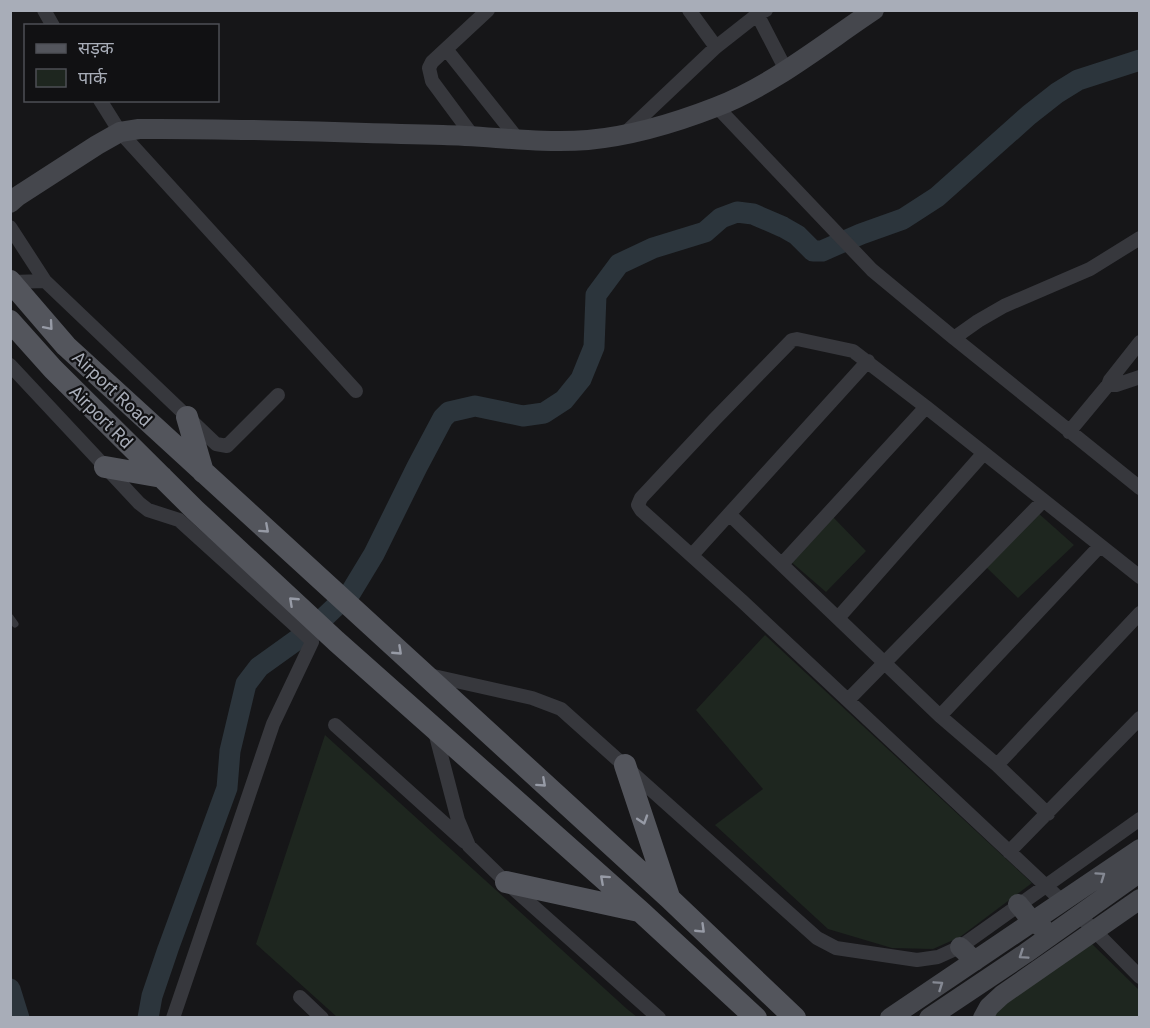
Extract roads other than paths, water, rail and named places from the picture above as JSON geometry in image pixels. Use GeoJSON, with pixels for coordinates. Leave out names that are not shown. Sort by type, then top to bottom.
{"type":"FeatureCollection","features":[{"type":"Feature","properties":{"kind":"main road","name":"Airport Road"},"geometry":{"type":"LineString","coordinates":[[11,282],[66,346],[669,898],[795,1017]]}},
{"type":"Feature","properties":{"kind":"main road","name":"Airport Rd"},"geometry":{"type":"LineString","coordinates":[[10,321],[52,369],[162,477],[193,520],[434,727],[756,1017]]}},
{"type":"Feature","properties":{"kind":"main road"},"geometry":{"type":"LineString","coordinates":[[188,417],[204,474]]}},
{"type":"Feature","properties":{"kind":"main road"},"geometry":{"type":"LineString","coordinates":[[105,467],[162,477]]}},
{"type":"Feature","properties":{"kind":"main road"},"geometry":{"type":"LineString","coordinates":[[625,765],[669,898]]}},
{"type":"Feature","properties":{"kind":"main road"},"geometry":{"type":"LineString","coordinates":[[506,882],[640,911]]}},
{"type":"Feature","properties":{"kind":"street"},"geometry":{"type":"LineString","coordinates":[[44,10],[52,24]]}},
{"type":"Feature","properties":{"kind":"street"},"geometry":{"type":"LineString","coordinates":[[472,135],[430,75],[432,62],[488,10]]}},
{"type":"Feature","properties":{"kind":"street"},"geometry":{"type":"LineString","coordinates":[[689,10],[716,47]]}},
{"type":"Feature","properties":{"kind":"street"},"geometry":{"type":"LineString","coordinates":[[10,203],[97,145],[120,132],[139,129],[472,135],[558,141],[621,136],[664,125],[717,107],[748,92],[786,70],[874,10]]}},
{"type":"Feature","properties":{"kind":"street"},"geometry":{"type":"LineString","coordinates":[[621,136],[716,47],[759,12],[786,70]]}},
{"type":"Feature","properties":{"kind":"street"},"geometry":{"type":"LineString","coordinates":[[446,49],[517,138]]}},
{"type":"Feature","properties":{"kind":"street"},"geometry":{"type":"LineString","coordinates":[[101,102],[120,132],[356,391]]}},
{"type":"Feature","properties":{"kind":"street"},"geometry":{"type":"LineString","coordinates":[[717,107],[872,270],[1140,488]]}},
{"type":"Feature","properties":{"kind":"street"},"geometry":{"type":"LineString","coordinates":[[10,227],[45,281],[216,444],[227,446],[278,395]]}},
{"type":"Feature","properties":{"kind":"street"},"geometry":{"type":"LineString","coordinates":[[954,338],[1004,306],[1090,270],[1140,238]]}},
{"type":"Feature","properties":{"kind":"street"},"geometry":{"type":"LineString","coordinates":[[11,282],[45,281]]}},
{"type":"Feature","properties":{"kind":"street"},"geometry":{"type":"LineString","coordinates":[[1063,902],[641,510],[638,504],[649,489],[792,340],[797,339],[844,348],[868,361],[1140,578]]}},
{"type":"Feature","properties":{"kind":"street"},"geometry":{"type":"LineString","coordinates":[[1069,432],[1140,342]]}},
{"type":"Feature","properties":{"kind":"street"},"geometry":{"type":"LineString","coordinates":[[692,555],[868,361]]}},
{"type":"Feature","properties":{"kind":"street"},"geometry":{"type":"LineString","coordinates":[[10,365],[145,508],[174,518],[193,520],[309,638],[311,646],[273,724],[173,1017]]}},
{"type":"Feature","properties":{"kind":"street"},"geometry":{"type":"LineString","coordinates":[[1108,385],[1116,385],[1140,377]]}},
{"type":"Feature","properties":{"kind":"street"},"geometry":{"type":"LineString","coordinates":[[782,564],[926,407]]}},
{"type":"Feature","properties":{"kind":"street"},"geometry":{"type":"LineString","coordinates":[[838,618],[983,454]]}},
{"type":"Feature","properties":{"kind":"street"},"geometry":{"type":"LineString","coordinates":[[848,700],[1043,501]]}},
{"type":"Feature","properties":{"kind":"street"},"geometry":{"type":"LineString","coordinates":[[729,514],[940,716],[997,765],[1048,814]]}},
{"type":"Feature","properties":{"kind":"street"},"geometry":{"type":"LineString","coordinates":[[940,716],[1100,546]]}},
{"type":"Feature","properties":{"kind":"street"},"geometry":{"type":"LineString","coordinates":[[997,765],[1140,613]]}},
{"type":"Feature","properties":{"kind":"street"},"geometry":{"type":"LineString","coordinates":[[421,673],[551,704],[561,709],[817,938],[836,948],[917,960],[938,957],[960,947],[1044,885],[1140,819]]}},
{"type":"Feature","properties":{"kind":"street"},"geometry":{"type":"LineString","coordinates":[[1009,852],[1140,718]]}},
{"type":"Feature","properties":{"kind":"street"},"geometry":{"type":"LineString","coordinates":[[335,725],[506,882],[659,1017]]}},
{"type":"Feature","properties":{"kind":"street"},"geometry":{"type":"LineString","coordinates":[[434,727],[458,820],[469,846]]}},
{"type":"Feature","properties":{"kind":"street"},"geometry":{"type":"LineString","coordinates":[[890,1017],[1140,849]]}},
{"type":"Feature","properties":{"kind":"street"},"geometry":{"type":"LineString","coordinates":[[929,1017],[1052,935],[1140,872]]}},
{"type":"Feature","properties":{"kind":"street"},"geometry":{"type":"LineString","coordinates":[[983,1017],[989,1007],[1002,995],[1140,899]]}},
{"type":"Feature","properties":{"kind":"street"},"geometry":{"type":"LineString","coordinates":[[1018,904],[1033,922],[1052,935],[1067,950]]}},
{"type":"Feature","properties":{"kind":"street"},"geometry":{"type":"LineString","coordinates":[[1079,915],[1140,977]]}},
{"type":"Feature","properties":{"kind":"street"},"geometry":{"type":"LineString","coordinates":[[960,947],[975,961]]}},
{"type":"Feature","properties":{"kind":"street"},"geometry":{"type":"LineString","coordinates":[[989,977],[1002,995]]}},
{"type":"Feature","properties":{"kind":"street"},"geometry":{"type":"LineString","coordinates":[[300,997],[322,1017]]}},
{"type":"Feature","properties":{"kind":"waterway"},"geometry":{"type":"LineString","coordinates":[[148,1018],[152,996],[168,949],[227,788],[230,751],[246,684],[259,667],[312,629],[351,592],[374,554],[443,418],[449,412],[475,406],[523,416],[544,413],[564,400],[581,379],[594,347],[596,295],[619,264],[653,248],[705,232],[721,218],[737,212],[753,214],[783,227],[797,235],[813,251],[822,251],[903,219],[937,197],[1029,115],[1078,80],[1140,60]]}},
{"type":"Feature","properties":{"kind":"waterway"},"geometry":{"type":"LineString","coordinates":[[10,989],[19,1018]]}}]}
